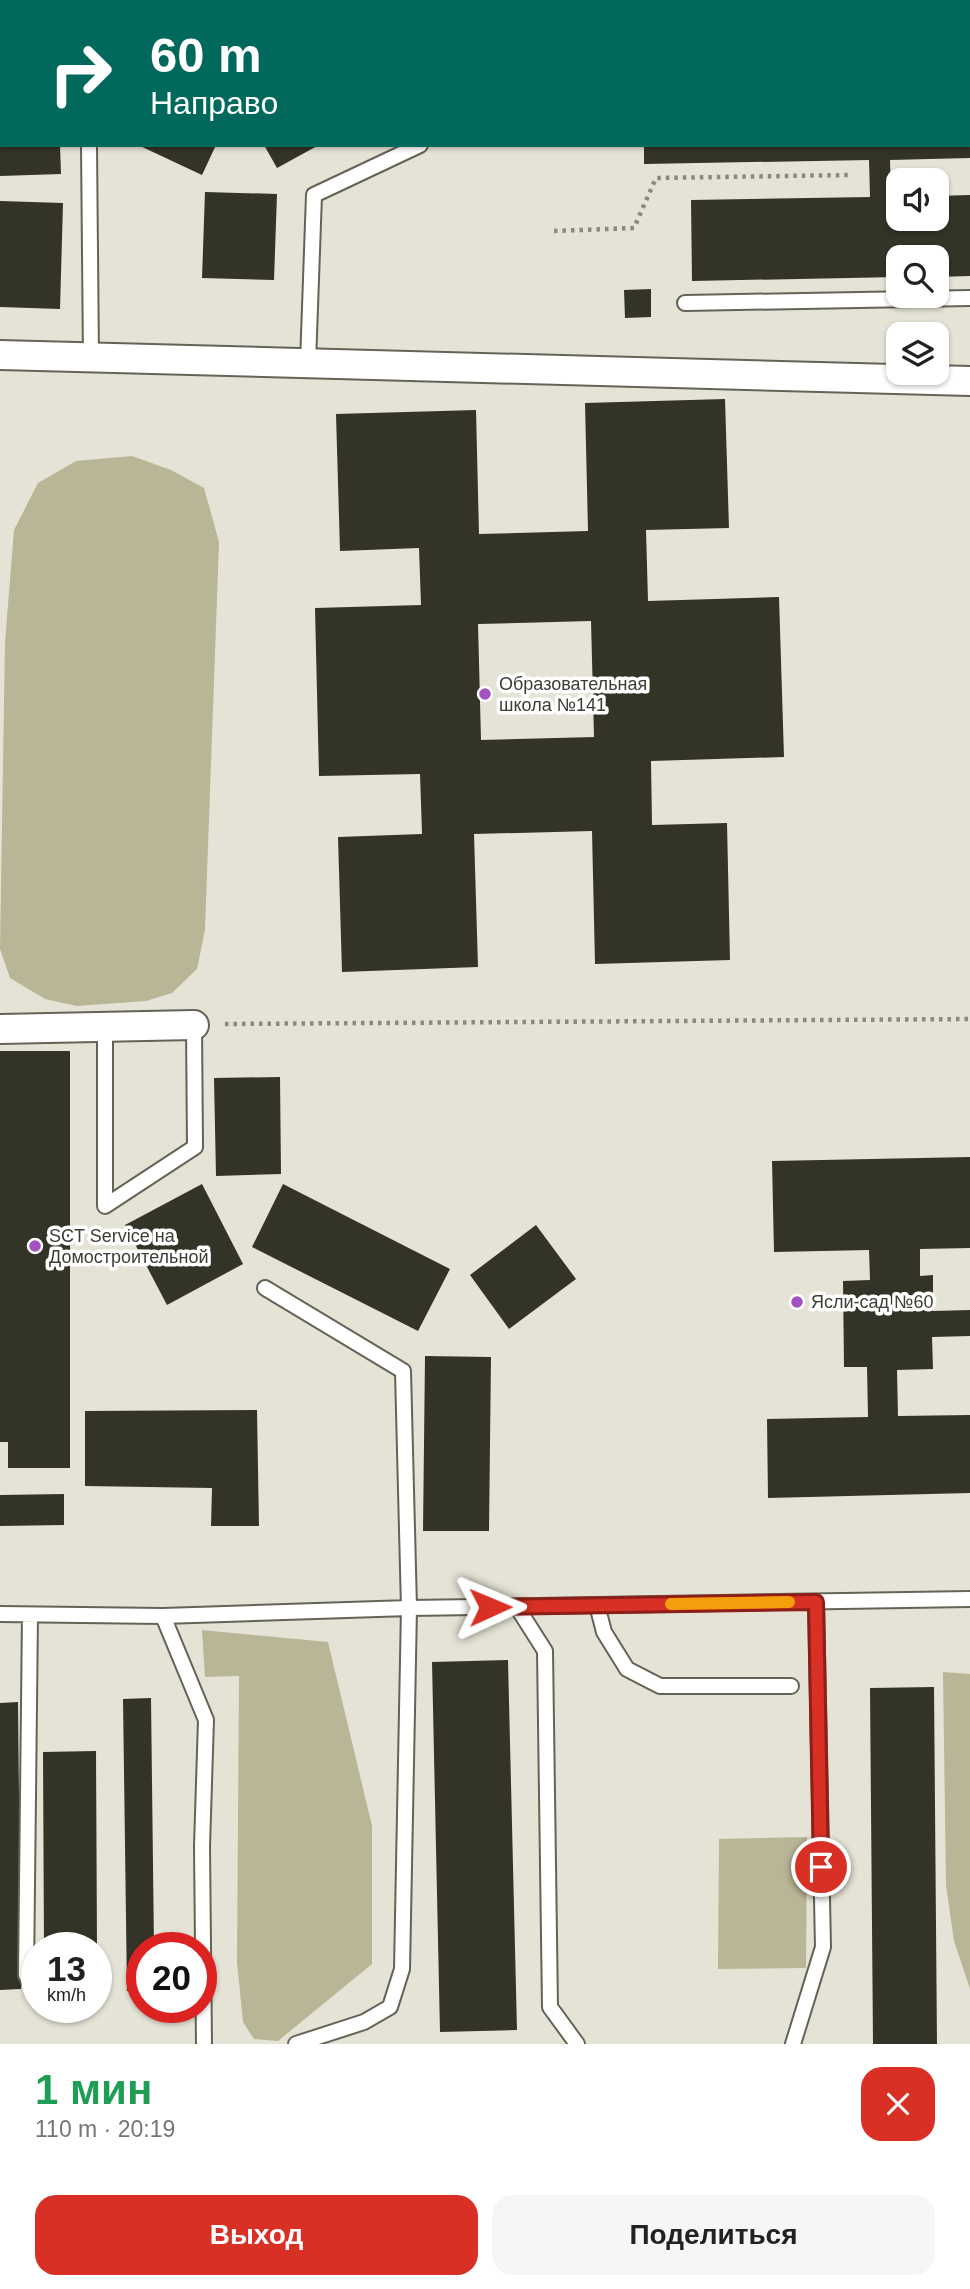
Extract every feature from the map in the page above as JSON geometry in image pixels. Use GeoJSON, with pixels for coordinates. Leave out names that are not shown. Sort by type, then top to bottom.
{"type":"FeatureCollection","features":[{"type":"Feature","properties":{"kind":"street"},"geometry":{"type":"LineString","coordinates":[[0,355],[970,380]]}},
{"type":"Feature","properties":{"kind":"street"},"geometry":{"type":"LineString","coordinates":[[0,1029],[194,1025]]}},
{"type":"Feature","properties":{"kind":"lane"},"geometry":{"type":"LineString","coordinates":[[89,147],[91,358]]}},
{"type":"Feature","properties":{"kind":"lane"},"geometry":{"type":"LineString","coordinates":[[308,363],[314,195],[416,147]]}},
{"type":"Feature","properties":{"kind":"lane"},"geometry":{"type":"LineString","coordinates":[[685,303],[970,298]]}},
{"type":"Feature","properties":{"kind":"lane"},"geometry":{"type":"LineString","coordinates":[[105,1027],[105,1206],[195,1147],[194,1025]]}},
{"type":"Feature","properties":{"kind":"lane"},"geometry":{"type":"LineString","coordinates":[[265,1288],[403,1371],[409,1608],[401,1969],[390,2007],[364,2022],[296,2044]]}},
{"type":"Feature","properties":{"kind":"lane"},"geometry":{"type":"LineString","coordinates":[[0,1614],[163,1616],[409,1608],[970,1599]]}},
{"type":"Feature","properties":{"kind":"lane"},"geometry":{"type":"LineString","coordinates":[[793,2044],[822,1947],[816,1602]]}},
{"type":"Feature","properties":{"kind":"lane"},"geometry":{"type":"LineString","coordinates":[[597,1605],[604,1632],[627,1670],[660,1686],[791,1686]]}},
{"type":"Feature","properties":{"kind":"lane"},"geometry":{"type":"LineString","coordinates":[[517,1606],[545,1651],[550,2007],[578,2044]]}},
{"type":"Feature","properties":{"kind":"lane"},"geometry":{"type":"LineString","coordinates":[[26,1932],[30,1615]]}},
{"type":"Feature","properties":{"kind":"lane"},"geometry":{"type":"LineString","coordinates":[[163,1616],[206,1720],[202,1846],[204,2044]]}},
{"type":"Feature","properties":{"kind":"path"},"geometry":{"type":"LineString","coordinates":[[554,230],[634,228],[656,178],[849,175]]}},
{"type":"Feature","properties":{"kind":"path"},"geometry":{"type":"LineString","coordinates":[[194,1025],[970,1019]]}},
{"type":"Feature","properties":{"kind":"shaded area"},"geometry":{"type":"Polygon","coordinates":[[[132,456],[171,470],[204,488],[219,542],[205,930],[197,969],[172,993],[146,1001],[77,1006],[45,999],[10,978],[0,949],[5,642],[14,530],[38,483],[76,461],[132,456]]]}},
{"type":"Feature","properties":{"kind":"shaded area"},"geometry":{"type":"Polygon","coordinates":[[[202,1630],[328,1642],[372,1826],[372,1964],[278,2041],[254,2039],[243,2022],[237,1962],[239,1676],[205,1677],[202,1630]]]}},
{"type":"Feature","properties":{"kind":"shaded area"},"geometry":{"type":"Polygon","coordinates":[[[943,1672],[970,1674],[970,1989],[954,1941],[946,1885],[943,1672]]]}},
{"type":"Feature","properties":{"kind":"shaded area"},"geometry":{"type":"Polygon","coordinates":[[[807,1837],[806,1968],[718,1969],[719,1839],[807,1837]]]}},
{"type":"Feature","properties":{"kind":"building"},"geometry":{"type":"Polygon","coordinates":[[[0,147],[60,147],[61,174],[0,176],[0,147]]]}},
{"type":"Feature","properties":{"kind":"building"},"geometry":{"type":"Polygon","coordinates":[[[142,147],[215,147],[202,175],[142,147]]]}},
{"type":"Feature","properties":{"kind":"building"},"geometry":{"type":"Polygon","coordinates":[[[265,147],[315,147],[277,168],[265,147]]]}},
{"type":"Feature","properties":{"kind":"building"},"geometry":{"type":"Polygon","coordinates":[[[644,147],[970,147],[970,158],[890,160],[890,168],[886,168],[886,231],[949,231],[949,196],[970,195],[970,276],[949,277],[949,245],[886,245],[886,277],[692,281],[691,200],[870,197],[869,160],[644,164],[644,147]]]}},
{"type":"Feature","properties":{"kind":"building"},"geometry":{"type":"Polygon","coordinates":[[[205,192],[277,194],[274,280],[202,278],[205,192]]]}},
{"type":"Feature","properties":{"kind":"building"},"geometry":{"type":"Polygon","coordinates":[[[0,201],[63,203],[60,309],[0,307],[0,201]]]}},
{"type":"Feature","properties":{"kind":"building"},"geometry":{"type":"Polygon","coordinates":[[[651,289],[651,317],[625,318],[624,290],[651,289]]]}},
{"type":"Feature","properties":{"kind":"building","name":"Образовательная школа №141"},"geometry":{"type":"Polygon","coordinates":[[[725,399],[729,528],[646,530],[648,601],[779,597],[784,757],[651,761],[652,825],[727,823],[730,960],[595,964],[592,831],[474,834],[478,967],[342,972],[338,837],[422,834],[420,774],[319,776],[315,608],[421,605],[419,548],[340,551],[336,414],[476,410],[479,534],[588,531],[585,403],[725,399]],[[591,621],[478,624],[481,740],[594,737],[591,621]]]}},
{"type":"Feature","properties":{"kind":"building","name":"SCT Service на Домостроительной"},"geometry":{"type":"Polygon","coordinates":[[[0,1051],[70,1051],[70,1468],[8,1468],[8,1442],[0,1442],[0,1051]]]}},
{"type":"Feature","properties":{"kind":"building"},"geometry":{"type":"Polygon","coordinates":[[[280,1077],[281,1174],[216,1176],[214,1078],[280,1077]]]}},
{"type":"Feature","properties":{"kind":"building"},"geometry":{"type":"Polygon","coordinates":[[[970,1157],[970,1248],[920,1249],[920,1276],[933,1275],[933,1311],[970,1310],[970,1336],[932,1337],[933,1369],[897,1370],[898,1416],[970,1415],[970,1493],[768,1498],[767,1419],[868,1417],[867,1367],[844,1367],[843,1281],[870,1280],[869,1250],[774,1252],[772,1161],[970,1157]]]}},
{"type":"Feature","properties":{"kind":"building"},"geometry":{"type":"Polygon","coordinates":[[[202,1184],[243,1264],[167,1305],[125,1225],[202,1184]]]}},
{"type":"Feature","properties":{"kind":"building"},"geometry":{"type":"Polygon","coordinates":[[[283,1184],[450,1269],[418,1331],[252,1247],[283,1184]]]}},
{"type":"Feature","properties":{"kind":"building"},"geometry":{"type":"Polygon","coordinates":[[[536,1225],[576,1279],[509,1329],[470,1275],[536,1225]]]}},
{"type":"Feature","properties":{"kind":"building"},"geometry":{"type":"Polygon","coordinates":[[[425,1356],[491,1357],[489,1531],[423,1531],[425,1356]]]}},
{"type":"Feature","properties":{"kind":"building"},"geometry":{"type":"Polygon","coordinates":[[[257,1410],[259,1526],[211,1526],[212,1488],[85,1486],[85,1411],[257,1410]]]}},
{"type":"Feature","properties":{"kind":"building"},"geometry":{"type":"Polygon","coordinates":[[[64,1494],[64,1525],[0,1526],[0,1495],[64,1494]]]}},
{"type":"Feature","properties":{"kind":"building"},"geometry":{"type":"Polygon","coordinates":[[[508,1660],[517,2030],[440,2032],[432,1662],[508,1660]]]}},
{"type":"Feature","properties":{"kind":"building"},"geometry":{"type":"Polygon","coordinates":[[[934,1687],[937,2044],[873,2044],[870,1688],[934,1687]]]}},
{"type":"Feature","properties":{"kind":"building"},"geometry":{"type":"Polygon","coordinates":[[[151,1698],[154,1932],[126,1932],[123,1699],[151,1698]]]}},
{"type":"Feature","properties":{"kind":"building"},"geometry":{"type":"Polygon","coordinates":[[[18,1702],[21,1989],[0,1990],[0,1703],[18,1702]]]}},
{"type":"Feature","properties":{"kind":"building"},"geometry":{"type":"Polygon","coordinates":[[[96,1751],[97,1932],[44,1932],[43,1752],[96,1751]]]}},
{"type":"Feature","properties":{"kind":"slow traffic"},"geometry":{"type":"LineString","coordinates":[[671,1604],[789,1602]]}},
{"type":"Feature","properties":{"kind":"place","name":"Образовательная школа №141"},"geometry":{"type":"Point","coordinates":[485,694]}},
{"type":"Feature","properties":{"kind":"place","name":"SCT Service на Домостроительной"},"geometry":{"type":"Point","coordinates":[35,1246]}},
{"type":"Feature","properties":{"kind":"place","name":"Ясли-сад №60"},"geometry":{"type":"Point","coordinates":[797,1302]}},
{"type":"Feature","properties":{"kind":"route"},"geometry":{"type":"LineString","coordinates":[[490,1607],[816,1602],[821,1867]]}}]}
